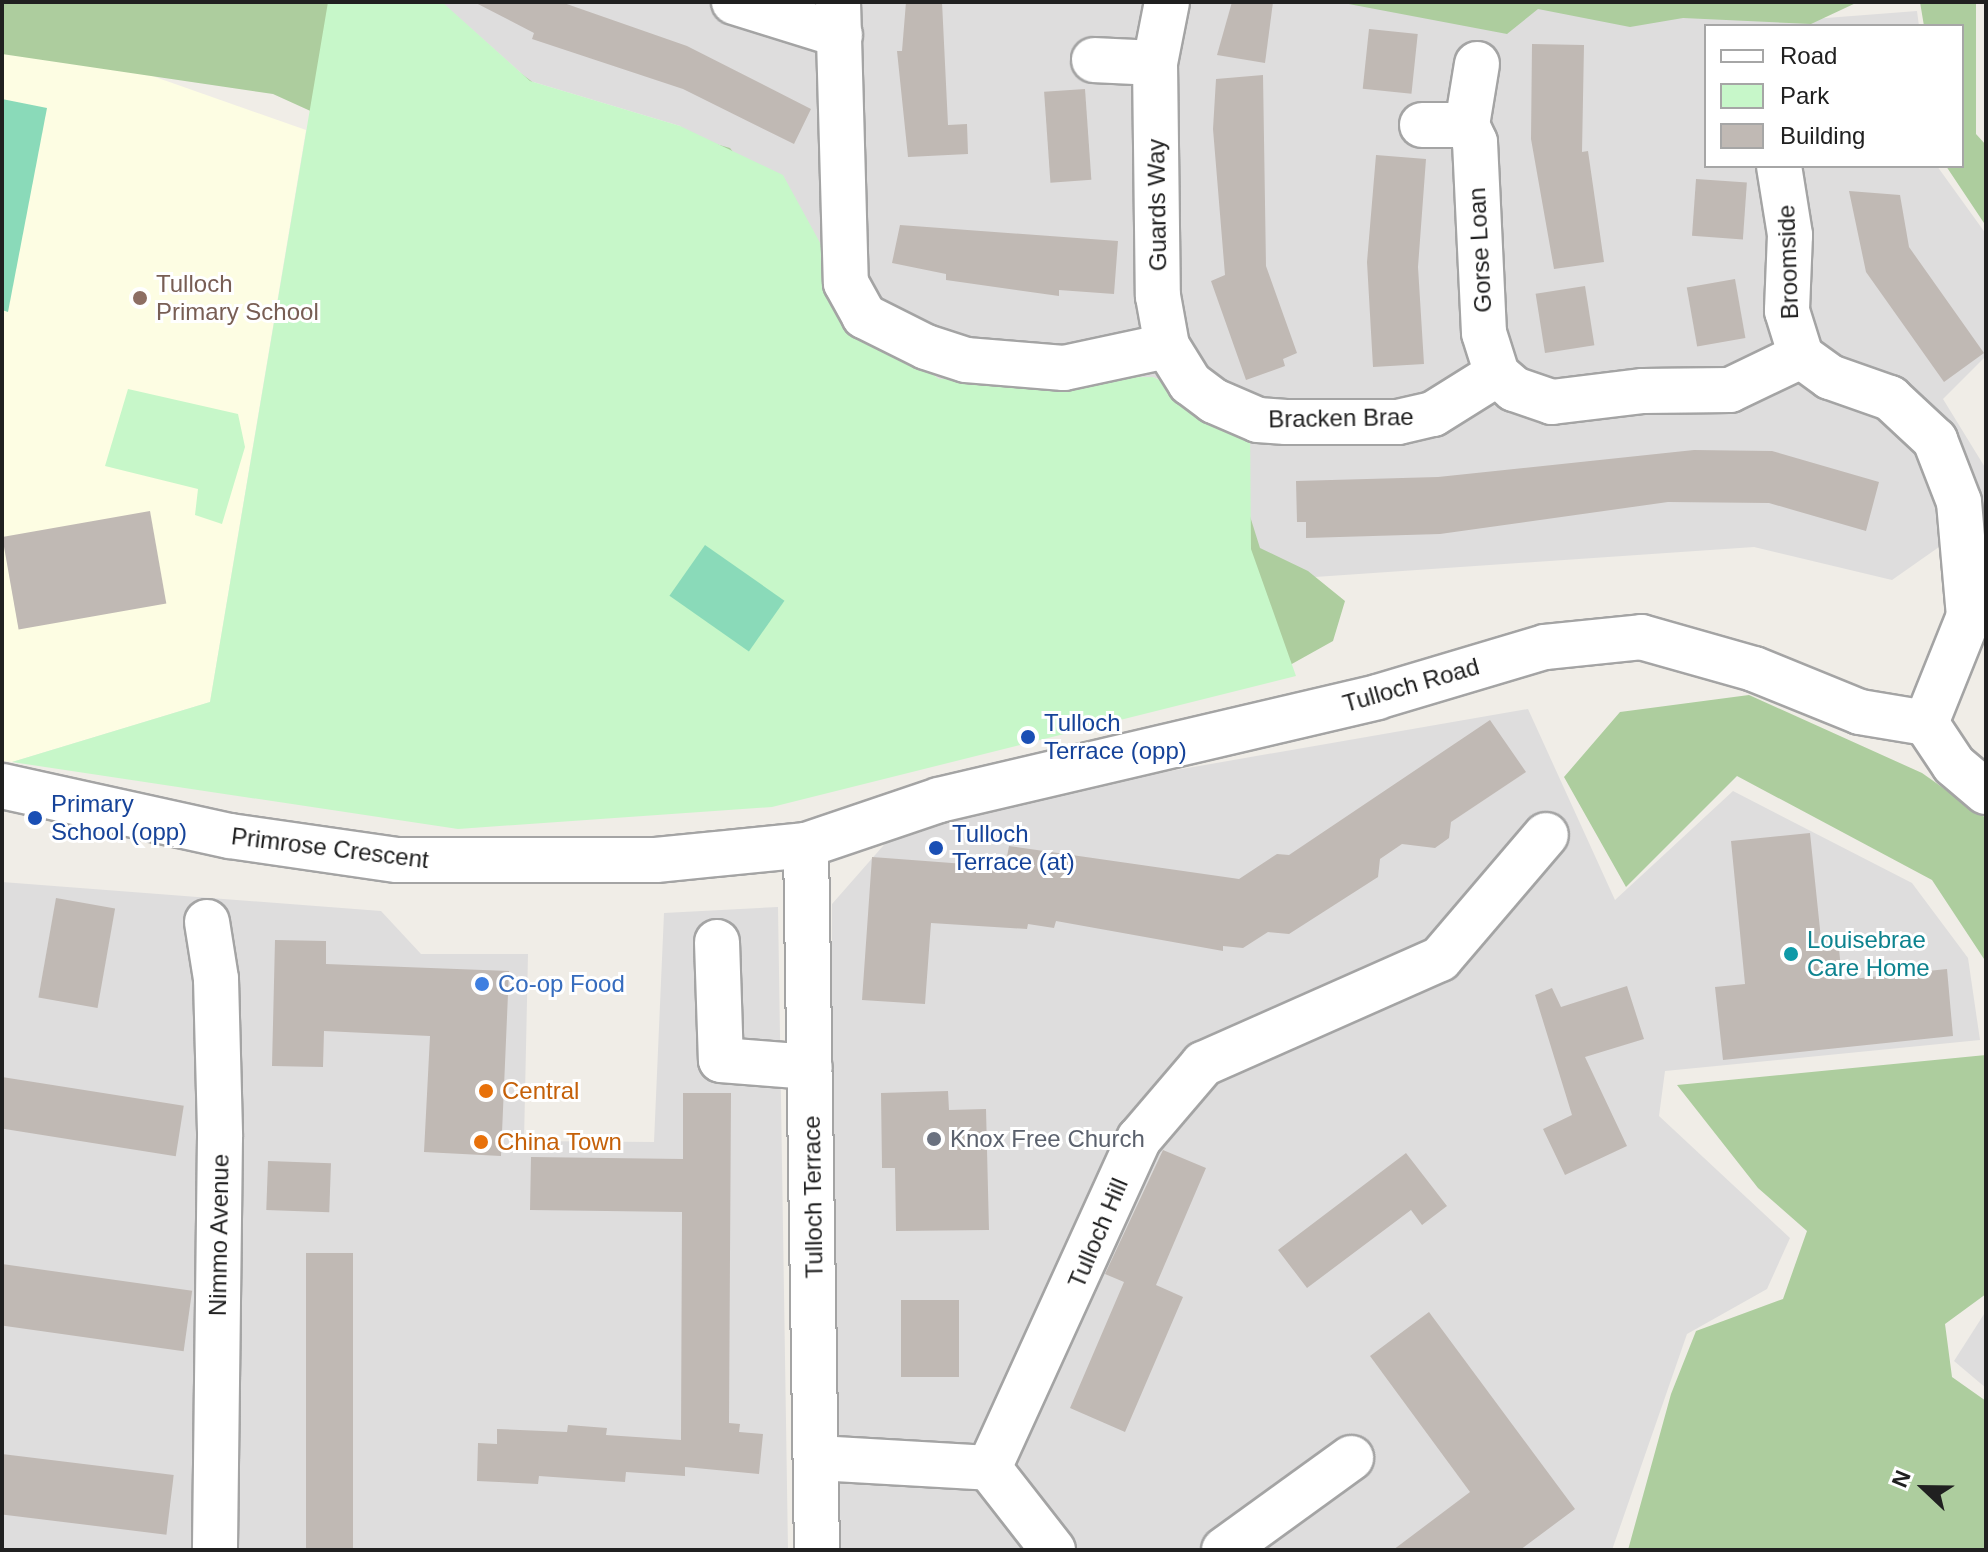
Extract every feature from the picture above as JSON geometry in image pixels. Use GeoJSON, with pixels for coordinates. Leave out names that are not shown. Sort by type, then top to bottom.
{"type":"FeatureCollection","features":[{"type":"Feature","properties":{"kind":"street"},"geometry":{"type":"LineString","coordinates":[[734,2],[839,19],[844,272],[864,316],[935,351],[1001,365],[1084,367],[1167,346]]}},
{"type":"Feature","properties":{"kind":"street","name":"Guards Way"},"geometry":{"type":"LineString","coordinates":[[1167,2],[1155,63],[1158,296],[1167,346]]}},
{"type":"Feature","properties":{"kind":"street"},"geometry":{"type":"LineString","coordinates":[[1094,60],[1155,63]]}},
{"type":"Feature","properties":{"kind":"street","name":"Gorse Loan"},"geometry":{"type":"LineString","coordinates":[[1477,64],[1467,125],[1475,142],[1484,333],[1497,374]]}},
{"type":"Feature","properties":{"kind":"street"},"geometry":{"type":"LineString","coordinates":[[1422,125],[1467,125]]}},
{"type":"Feature","properties":{"kind":"street","name":"Broomside"},"geometry":{"type":"LineString","coordinates":[[1779,168],[1790,235],[1787,311],[1801,356]]}},
{"type":"Feature","properties":{"kind":"street","name":"Bracken Brae"},"geometry":{"type":"LineString","coordinates":[[1167,346],[1190,383],[1258,420],[1398,422],[1444,409],[1497,374]]}},
{"type":"Feature","properties":{"kind":"street"},"geometry":{"type":"LineString","coordinates":[[1497,374],[1535,399],[1572,403],[1643,391],[1730,390],[1801,356],[1830,377],[1873,390],[1907,411],[1935,440],[1954,479],[1969,616],[1926,723],[1954,765],[1986,792]]}},
{"type":"Feature","properties":{"kind":"street","name":"Tulloch Road"},"geometry":{"type":"LineString","coordinates":[[806,845],[939,800],[1377,697],[1545,647],[1641,637],[1754,669],[1860,712],[1926,723]]}},
{"type":"Feature","properties":{"kind":"street","name":"Primrose Crescent"},"geometry":{"type":"LineString","coordinates":[[2,786],[230,836],[397,860],[656,860],[806,845]]}},
{"type":"Feature","properties":{"kind":"street","name":"Tulloch Hill"},"geometry":{"type":"LineString","coordinates":[[989,1468],[1139,1139],[1203,1064],[1440,959],[1546,835]]}},
{"type":"Feature","properties":{"kind":"street","name":"Tulloch Terrace"},"geometry":{"type":"LineString","coordinates":[[806,845],[818,1458],[817,1550]]}},
{"type":"Feature","properties":{"kind":"street","name":"Nimmo Avenue"},"geometry":{"type":"LineString","coordinates":[[207,922],[216,979],[220,1137],[215,1550]]}},
{"type":"Feature","properties":{"kind":"street"},"geometry":{"type":"LineString","coordinates":[[717,942],[721,1060],[810,1067]]}},
{"type":"Feature","properties":{"kind":"street"},"geometry":{"type":"LineString","coordinates":[[818,1458],[989,1468],[1053,1550]]}},
{"type":"Feature","properties":{"kind":"street"},"geometry":{"type":"LineString","coordinates":[[1224,1550],[1351,1458]]}},
{"type":"Feature","properties":{"kind":"shaded area"},"geometry":{"type":"Polygon","coordinates":[[[441,2],[1552,2],[1813,19],[1917,11],[1919,24],[1704,24],[1704,168],[1938,168],[1986,234],[1986,356],[1943,399],[1986,469],[1986,514],[1892,580],[1754,547],[1315,577],[1251,548],[1214,401],[1153,377],[939,379],[865,325],[680,126],[530,81],[441,2]]]}},
{"type":"Feature","properties":{"kind":"shaded area","name":"Tulloch Primary School"},"geometry":{"type":"Polygon","coordinates":[[[2,23],[306,130],[210,702],[12,762],[2,761],[2,23]]]}},
{"type":"Feature","properties":{"kind":"shaded area"},"geometry":{"type":"Polygon","coordinates":[[[1528,709],[1615,900],[1733,791],[1912,883],[1968,958],[1980,1040],[1665,1071],[1659,1116],[1790,1238],[1767,1289],[1687,1334],[1612,1550],[831,1550],[832,904],[890,838],[1101,783],[1528,709]]]}},
{"type":"Feature","properties":{"kind":"shaded area"},"geometry":{"type":"Polygon","coordinates":[[[2,882],[381,911],[421,954],[528,954],[524,1141],[654,1142],[664,913],[778,907],[788,1550],[2,1550],[2,882]]]}},
{"type":"Feature","properties":{"kind":"shaded area"},"geometry":{"type":"Polygon","coordinates":[[[1986,1311],[1986,1388],[1954,1361],[1986,1311]]]}},
{"type":"Feature","properties":{"kind":"green space"},"geometry":{"type":"Polygon","coordinates":[[[2,2],[425,2],[554,98],[730,148],[810,254],[865,362],[1233,462],[1260,548],[1308,571],[1345,601],[1333,641],[1290,665],[370,138],[273,94],[2,54],[2,2]]]}},
{"type":"Feature","properties":{"kind":"green space"},"geometry":{"type":"Polygon","coordinates":[[[328,2],[442,2],[530,81],[680,126],[783,175],[865,325],[939,379],[1153,377],[1250,422],[1251,549],[1296,676],[772,807],[458,829],[12,762],[210,702],[328,2]]]}},
{"type":"Feature","properties":{"kind":"green space"},"geometry":{"type":"Polygon","coordinates":[[[1338,2],[1858,2],[1811,24],[1683,18],[1630,27],[1538,9],[1507,34],[1338,2]]]}},
{"type":"Feature","properties":{"kind":"green space"},"geometry":{"type":"Polygon","coordinates":[[[1920,2],[1976,2],[1976,134],[1986,145],[1986,226],[1947,168],[1964,168],[1964,24],[1924,24],[1920,2]]]}},
{"type":"Feature","properties":{"kind":"green space"},"geometry":{"type":"Polygon","coordinates":[[[2,99],[47,108],[8,312],[2,310],[2,99]]]}},
{"type":"Feature","properties":{"kind":"green space"},"geometry":{"type":"Polygon","coordinates":[[[128,389],[238,414],[245,447],[222,524],[195,515],[198,489],[105,466],[128,389]]]}},
{"type":"Feature","properties":{"kind":"green space"},"geometry":{"type":"Polygon","coordinates":[[[705,545],[784,601],[749,651],[669,596],[705,545]]]}},
{"type":"Feature","properties":{"kind":"green space"},"geometry":{"type":"Polygon","coordinates":[[[1749,695],[1922,773],[1986,818],[1986,962],[1932,880],[1737,776],[1626,887],[1564,777],[1620,712],[1749,695]]]}},
{"type":"Feature","properties":{"kind":"green space"},"geometry":{"type":"Polygon","coordinates":[[[1986,1055],[1986,1294],[1945,1324],[1952,1377],[1986,1401],[1986,1550],[1628,1550],[1671,1394],[1696,1331],[1783,1299],[1807,1231],[1758,1188],[1677,1085],[1986,1055]]]}},
{"type":"Feature","properties":{"kind":"building"},"geometry":{"type":"Polygon","coordinates":[[[474,2],[561,2],[687,46],[811,109],[794,144],[683,89],[532,39],[534,33],[474,2]]]}},
{"type":"Feature","properties":{"kind":"building"},"geometry":{"type":"Polygon","coordinates":[[[906,2],[942,2],[948,125],[967,124],[968,154],[908,157],[897,51],[902,51],[906,2]]]}},
{"type":"Feature","properties":{"kind":"building"},"geometry":{"type":"Polygon","coordinates":[[[1232,2],[1273,2],[1265,63],[1217,55],[1232,2]]]}},
{"type":"Feature","properties":{"kind":"building"},"geometry":{"type":"Polygon","coordinates":[[[1369,29],[1418,34],[1411,94],[1363,89],[1369,29]]]}},
{"type":"Feature","properties":{"kind":"building"},"geometry":{"type":"Polygon","coordinates":[[[1532,44],[1584,45],[1582,152],[1588,151],[1604,262],[1554,269],[1531,139],[1532,44]]]}},
{"type":"Feature","properties":{"kind":"building"},"geometry":{"type":"Polygon","coordinates":[[[1263,75],[1266,266],[1297,353],[1283,359],[1285,366],[1246,380],[1211,281],[1225,275],[1213,129],[1216,79],[1263,75]]]}},
{"type":"Feature","properties":{"kind":"building"},"geometry":{"type":"Polygon","coordinates":[[[1085,89],[1091,180],[1050,183],[1044,92],[1085,89]]]}},
{"type":"Feature","properties":{"kind":"building"},"geometry":{"type":"Polygon","coordinates":[[[1376,155],[1426,159],[1418,267],[1424,364],[1373,367],[1367,262],[1376,155]]]}},
{"type":"Feature","properties":{"kind":"building"},"geometry":{"type":"Polygon","coordinates":[[[1696,179],[1747,183],[1743,239],[1692,236],[1696,179]]]}},
{"type":"Feature","properties":{"kind":"building"},"geometry":{"type":"Polygon","coordinates":[[[1849,191],[1900,195],[1909,247],[1984,353],[1944,382],[1866,272],[1849,191]]]}},
{"type":"Feature","properties":{"kind":"building"},"geometry":{"type":"Polygon","coordinates":[[[900,225],[1118,241],[1114,294],[1059,290],[1059,296],[946,280],[946,274],[892,263],[900,225]]]}},
{"type":"Feature","properties":{"kind":"building"},"geometry":{"type":"Polygon","coordinates":[[[1735,279],[1745,338],[1697,347],[1687,288],[1735,279]]]}},
{"type":"Feature","properties":{"kind":"building"},"geometry":{"type":"Polygon","coordinates":[[[1585,286],[1594,345],[1545,353],[1536,294],[1585,286]]]}},
{"type":"Feature","properties":{"kind":"building"},"geometry":{"type":"Polygon","coordinates":[[[1694,450],[1772,451],[1879,482],[1866,531],[1769,503],[1668,502],[1440,534],[1306,538],[1306,522],[1297,522],[1296,481],[1438,477],[1694,450]]]}},
{"type":"Feature","properties":{"kind":"building"},"geometry":{"type":"Polygon","coordinates":[[[150,511],[166,604],[19,630],[2,537],[150,511]]]}},
{"type":"Feature","properties":{"kind":"building"},"geometry":{"type":"Polygon","coordinates":[[[1490,720],[1526,772],[1451,822],[1449,838],[1435,848],[1402,844],[1380,859],[1378,877],[1289,934],[1268,932],[1243,948],[1223,946],[1223,951],[1056,921],[1054,928],[1028,924],[1027,929],[931,923],[925,1004],[862,1000],[872,857],[1005,867],[1009,846],[1239,879],[1277,854],[1289,855],[1490,720]]]}},
{"type":"Feature","properties":{"kind":"building","name":"Louisebrae Care Home"},"geometry":{"type":"Polygon","coordinates":[[[1810,833],[1821,939],[1838,938],[1842,980],[1947,969],[1953,1036],[1723,1060],[1715,987],[1745,984],[1731,841],[1810,833]]]}},
{"type":"Feature","properties":{"kind":"building"},"geometry":{"type":"Polygon","coordinates":[[[56,898],[115,908],[98,1008],[38,997],[56,898]]]}},
{"type":"Feature","properties":{"kind":"building"},"geometry":{"type":"Polygon","coordinates":[[[275,940],[326,941],[326,964],[509,971],[501,1156],[424,1152],[430,1036],[324,1031],[323,1067],[272,1066],[275,940]]]}},
{"type":"Feature","properties":{"kind":"building"},"geometry":{"type":"Polygon","coordinates":[[[1627,986],[1644,1039],[1585,1057],[1627,1146],[1565,1175],[1543,1129],[1572,1115],[1535,995],[1552,988],[1561,1007],[1627,986]]]}},
{"type":"Feature","properties":{"kind":"building"},"geometry":{"type":"Polygon","coordinates":[[[2,1077],[184,1106],[176,1156],[2,1129],[2,1077]]]}},
{"type":"Feature","properties":{"kind":"building","name":"Knox Free Church"},"geometry":{"type":"Polygon","coordinates":[[[948,1091],[949,1110],[986,1109],[989,1230],[896,1231],[895,1168],[882,1168],[881,1093],[948,1091]]]}},
{"type":"Feature","properties":{"kind":"building"},"geometry":{"type":"Polygon","coordinates":[[[683,1093],[731,1093],[729,1423],[740,1424],[739,1432],[763,1434],[759,1474],[685,1467],[685,1476],[626,1472],[625,1482],[539,1476],[538,1484],[477,1481],[478,1443],[497,1444],[497,1429],[567,1432],[568,1425],[607,1428],[606,1435],[681,1440],[682,1212],[530,1210],[531,1157],[683,1159],[683,1093]]]}},
{"type":"Feature","properties":{"kind":"building"},"geometry":{"type":"Polygon","coordinates":[[[1163,1150],[1206,1168],[1156,1285],[1183,1297],[1125,1432],[1070,1408],[1124,1282],[1105,1274],[1163,1150]]]}},
{"type":"Feature","properties":{"kind":"building"},"geometry":{"type":"Polygon","coordinates":[[[1406,1153],[1447,1206],[1422,1225],[1411,1210],[1307,1288],[1278,1250],[1406,1153]]]}},
{"type":"Feature","properties":{"kind":"building"},"geometry":{"type":"Polygon","coordinates":[[[268,1161],[331,1163],[329,1212],[266,1210],[268,1161]]]}},
{"type":"Feature","properties":{"kind":"building"},"geometry":{"type":"Polygon","coordinates":[[[306,1253],[353,1253],[353,1548],[306,1548],[306,1253]]]}},
{"type":"Feature","properties":{"kind":"building"},"geometry":{"type":"Polygon","coordinates":[[[2,1264],[192,1291],[184,1351],[2,1326],[2,1264]]]}},
{"type":"Feature","properties":{"kind":"building"},"geometry":{"type":"Polygon","coordinates":[[[901,1300],[959,1300],[959,1377],[901,1377],[901,1300]]]}},
{"type":"Feature","properties":{"kind":"building"},"geometry":{"type":"Polygon","coordinates":[[[1429,1312],[1575,1509],[1520,1550],[1393,1550],[1470,1492],[1370,1356],[1429,1312]]]}},
{"type":"Feature","properties":{"kind":"building"},"geometry":{"type":"Polygon","coordinates":[[[2,1454],[174,1475],[166,1535],[2,1514],[2,1454]]]}},
{"type":"Feature","properties":{"kind":"place","name":"Tulloch Primary School"},"geometry":{"type":"Point","coordinates":[140,298]}},
{"type":"Feature","properties":{"kind":"place","name":"Tulloch Terrace (opp)"},"geometry":{"type":"Point","coordinates":[1028,737]}},
{"type":"Feature","properties":{"kind":"place","name":"Primary School (opp)"},"geometry":{"type":"Point","coordinates":[35,818]}},
{"type":"Feature","properties":{"kind":"place","name":"Tulloch Terrace (at)"},"geometry":{"type":"Point","coordinates":[936,848]}},
{"type":"Feature","properties":{"kind":"place","name":"Louisebrae Care Home"},"geometry":{"type":"Point","coordinates":[1791,954]}},
{"type":"Feature","properties":{"kind":"place","name":"Co-op Food"},"geometry":{"type":"Point","coordinates":[482,984]}},
{"type":"Feature","properties":{"kind":"place","name":"Central"},"geometry":{"type":"Point","coordinates":[486,1091]}},
{"type":"Feature","properties":{"kind":"place","name":"Knox Free Church"},"geometry":{"type":"Point","coordinates":[934,1139]}},
{"type":"Feature","properties":{"kind":"place","name":"China Town"},"geometry":{"type":"Point","coordinates":[481,1142]}}]}
